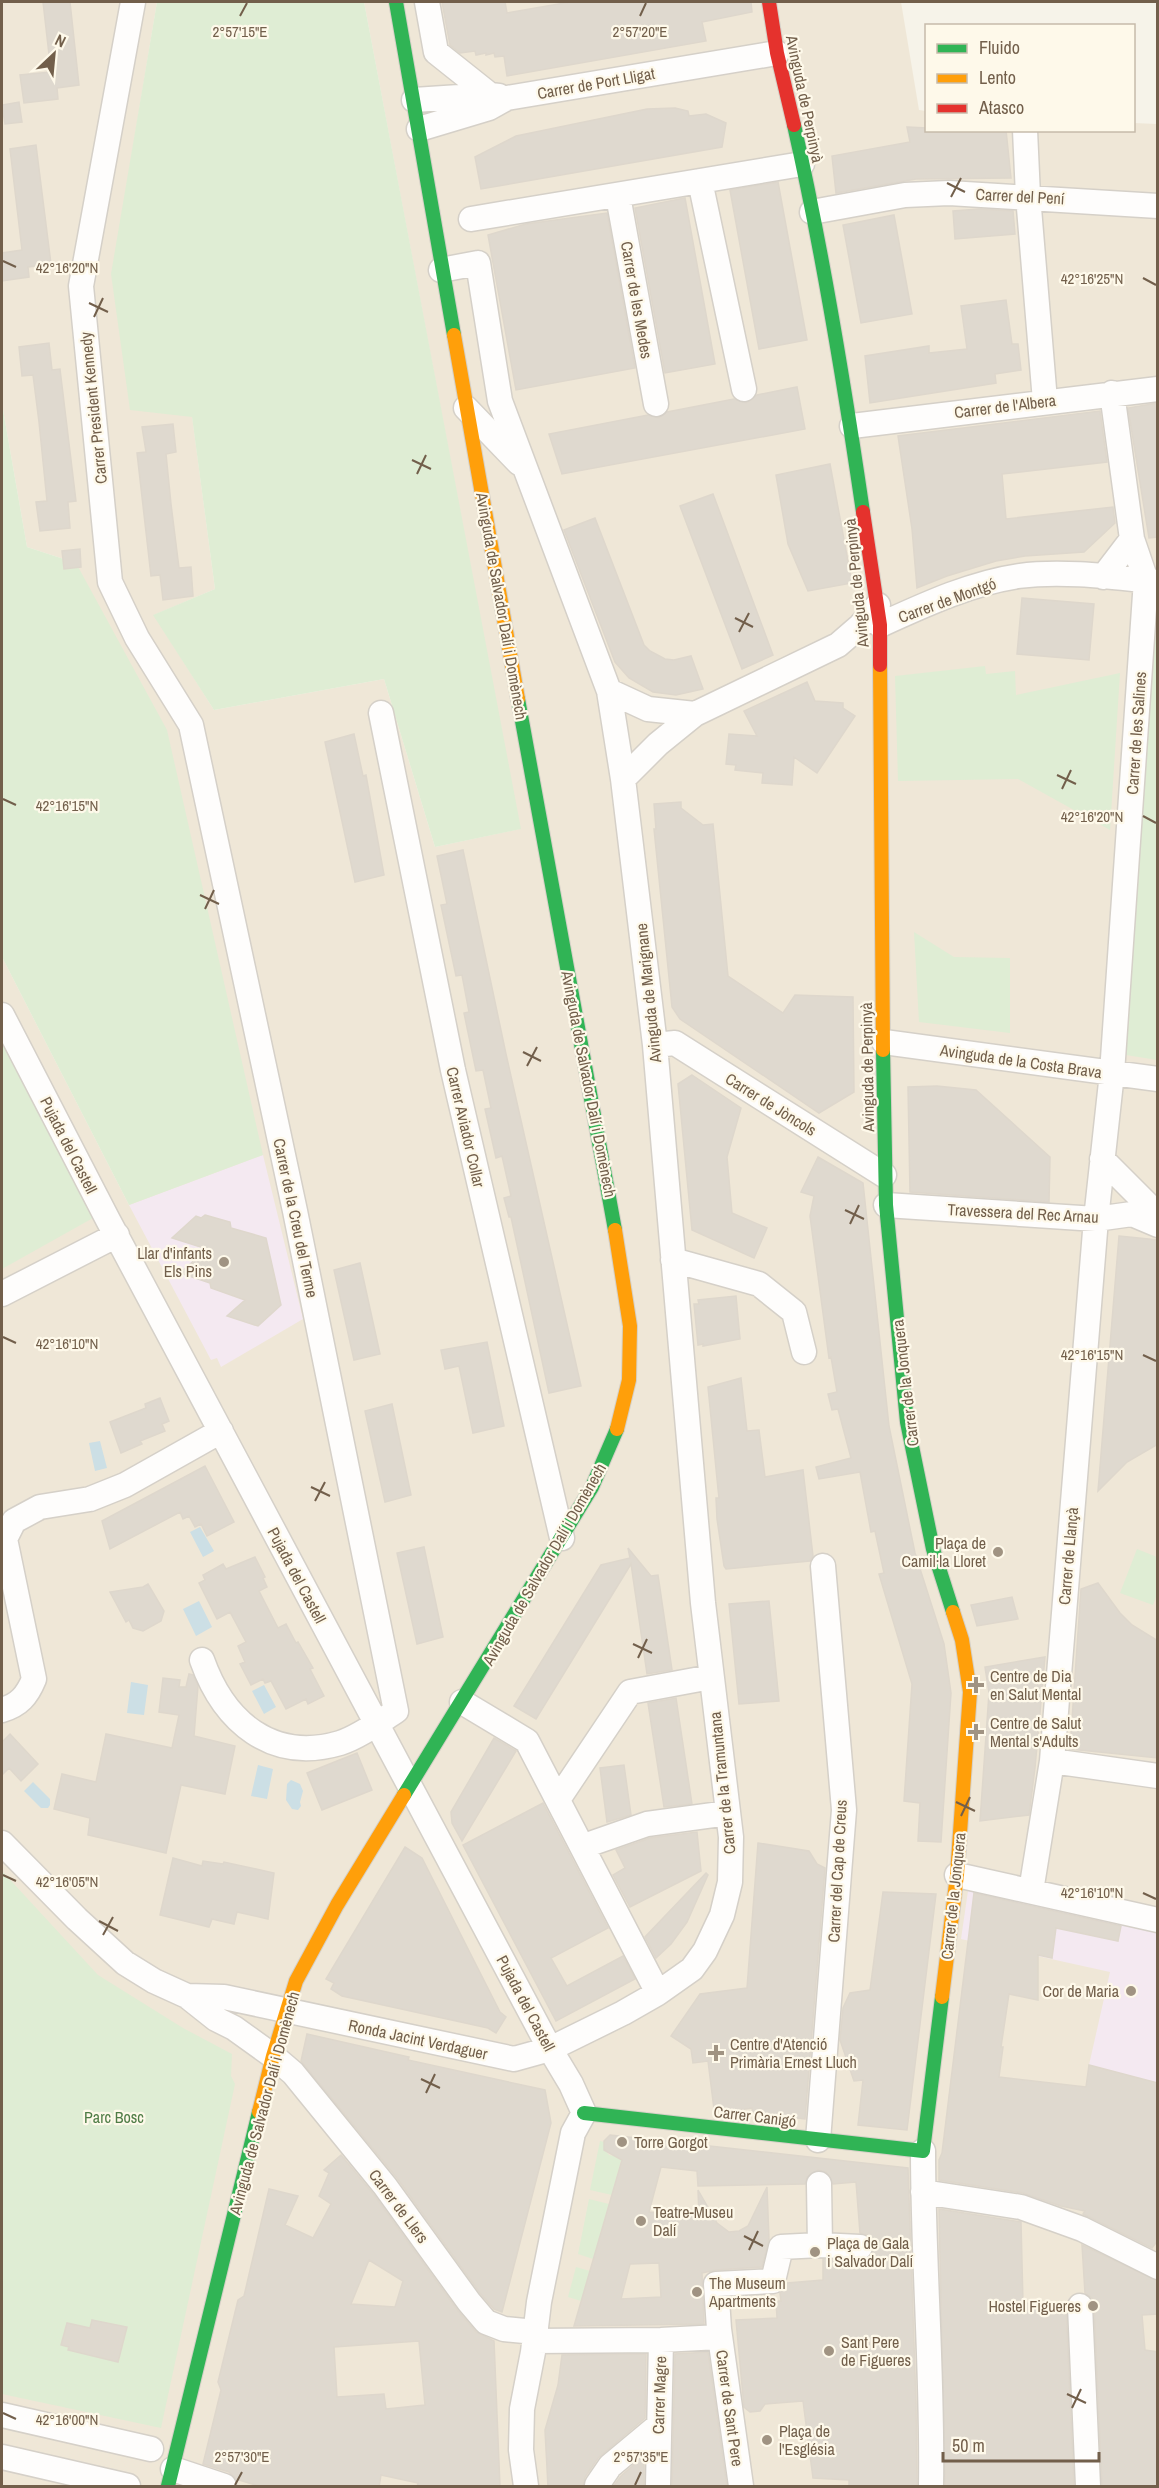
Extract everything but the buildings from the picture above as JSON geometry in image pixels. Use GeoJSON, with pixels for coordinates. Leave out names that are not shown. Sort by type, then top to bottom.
{"type":"FeatureCollection","features":[{"type":"Feature","properties":{"kind":"main road","name":"Avinguda de Salvador Dalí i Domènech"},"geometry":{"type":"LineString","coordinates":[[171,2478],[273,2056],[296,1981],[311,1950],[592,1487],[616,1434],[629,1380],[630,1326],[616,1230],[545,852],[441,270],[396,2]]}},
{"type":"Feature","properties":{"kind":"main road","name":"Avinguda de Perpinyà"},"geometry":{"type":"LineString","coordinates":[[769,2],[777,53],[812,212],[852,426],[879,615],[881,977],[886,1205]]}},
{"type":"Feature","properties":{"kind":"main road","name":"Carrer de la Jonquera"},"geometry":{"type":"LineString","coordinates":[[886,1205],[906,1422],[933,1549],[962,1640],[969,1692],[957,1875],[923,2151]]}},
{"type":"Feature","properties":{"kind":"main road","name":"Carrer Canigó"},"geometry":{"type":"LineString","coordinates":[[579,2123],[818,2140],[923,2151]]}},
{"type":"Feature","properties":{"kind":"street","name":"Carrer President Kennedy"},"geometry":{"type":"LineString","coordinates":[[133,2],[81,286],[110,582],[137,638],[191,725]]}},
{"type":"Feature","properties":{"kind":"street"},"geometry":{"type":"LineString","coordinates":[[427,2],[436,52],[498,96]]}},
{"type":"Feature","properties":{"kind":"street","name":"Carrer de Port Lligat"},"geometry":{"type":"LineString","coordinates":[[419,129],[489,108],[498,96],[777,53]]}},
{"type":"Feature","properties":{"kind":"street"},"geometry":{"type":"LineString","coordinates":[[414,100],[498,96]]}},
{"type":"Feature","properties":{"kind":"street"},"geometry":{"type":"LineString","coordinates":[[1025,132],[1028,196],[1045,401]]}},
{"type":"Feature","properties":{"kind":"street"},"geometry":{"type":"LineString","coordinates":[[471,219],[802,164]]}},
{"type":"Feature","properties":{"kind":"street"},"geometry":{"type":"LineString","coordinates":[[700,181],[744,389]]}},
{"type":"Feature","properties":{"kind":"street","name":"Carrer del Pení"},"geometry":{"type":"LineString","coordinates":[[812,212],[925,194],[1028,196],[1158,206]]}},
{"type":"Feature","properties":{"kind":"street","name":"Carrer de les Medes"},"geometry":{"type":"LineString","coordinates":[[618,196],[656,404]]}},
{"type":"Feature","properties":{"kind":"street","name":"Avinguda de Marignane"},"geometry":{"type":"LineString","coordinates":[[441,270],[478,263],[500,401],[609,691],[623,779],[654,1045],[697,1534]]}},
{"type":"Feature","properties":{"kind":"street","name":"Carrer de l'Albera"},"geometry":{"type":"LineString","coordinates":[[852,426],[1158,389]]}},
{"type":"Feature","properties":{"kind":"street","name":"Carrer de les Salines"},"geometry":{"type":"LineString","coordinates":[[1096,1220],[1112,1073],[1152,581],[1132,539],[1112,393]]}},
{"type":"Feature","properties":{"kind":"street","name":"Avinguda de Marignane"},"geometry":{"type":"LineString","coordinates":[[466,408],[525,469]]}},
{"type":"Feature","properties":{"kind":"street"},"geometry":{"type":"LineString","coordinates":[[1103,577],[1132,539]]}},
{"type":"Feature","properties":{"kind":"street","name":"Carrer de Montgó"},"geometry":{"type":"LineString","coordinates":[[623,779],[657,744],[695,714],[838,645],[860,626],[879,615],[997,580],[1022,576],[1062,574],[1152,581]]}},
{"type":"Feature","properties":{"kind":"street"},"geometry":{"type":"LineString","coordinates":[[838,645],[861,646],[880,651]]}},
{"type":"Feature","properties":{"kind":"street"},"geometry":{"type":"LineString","coordinates":[[609,691],[648,709],[695,714]]}},
{"type":"Feature","properties":{"kind":"street"},"geometry":{"type":"LineString","coordinates":[[617,741],[636,718],[648,709]]}},
{"type":"Feature","properties":{"kind":"street","name":"Carrer Aviador Collar"},"geometry":{"type":"LineString","coordinates":[[381,713],[453,1070],[562,1538]]}},
{"type":"Feature","properties":{"kind":"street","name":"Carrer de la Creu del Terme"},"geometry":{"type":"LineString","coordinates":[[191,725],[295,1211],[396,1711],[376,1724]]}},
{"type":"Feature","properties":{"kind":"street","name":"Pujada del Castell"},"geometry":{"type":"LineString","coordinates":[[2,1015],[376,1724],[571,2084],[579,2123],[539,2302],[522,2409],[520,2451],[526,2487]]}},
{"type":"Feature","properties":{"kind":"street","name":"Avinguda de la Costa Brava"},"geometry":{"type":"LineString","coordinates":[[884,1042],[1158,1079]]}},
{"type":"Feature","properties":{"kind":"street","name":"Carrer de Jòncols"},"geometry":{"type":"LineString","coordinates":[[654,1045],[675,1043],[884,1175]]}},
{"type":"Feature","properties":{"kind":"street"},"geometry":{"type":"LineString","coordinates":[[1102,1159],[1158,1215]]}},
{"type":"Feature","properties":{"kind":"street","name":"Travessera del Rec Arnau"},"geometry":{"type":"LineString","coordinates":[[886,1205],[1096,1220],[1132,1214],[1158,1225]]}},
{"type":"Feature","properties":{"kind":"street","name":"Carrer de Llançà"},"geometry":{"type":"LineString","coordinates":[[1031,1891],[1052,1761],[1096,1220]]}},
{"type":"Feature","properties":{"kind":"street"},"geometry":{"type":"LineString","coordinates":[[2,1294],[117,1235]]}},
{"type":"Feature","properties":{"kind":"street"},"geometry":{"type":"LineString","coordinates":[[673,1260],[759,1284],[794,1312],[804,1352]]}},
{"type":"Feature","properties":{"kind":"street"},"geometry":{"type":"LineString","coordinates":[[2,1710],[12,1707],[27,1695],[34,1679],[5,1539],[15,1521],[40,1507],[90,1499],[124,1485],[221,1431]]}},
{"type":"Feature","properties":{"kind":"street","name":"Carrer de la Tramuntana"},"geometry":{"type":"LineString","coordinates":[[550,2049],[658,1993],[692,1969],[705,1951],[722,1915],[730,1882],[731,1837],[711,1677],[697,1534]]}},
{"type":"Feature","properties":{"kind":"street","name":"Carrer del Cap de Creus"},"geometry":{"type":"LineString","coordinates":[[818,2140],[844,1810],[824,1566]]}},
{"type":"Feature","properties":{"kind":"street"},"geometry":{"type":"LineString","coordinates":[[202,1660],[221,1701],[258,1737],[288,1746],[316,1748],[342,1743],[376,1724]]}},
{"type":"Feature","properties":{"kind":"street"},"geometry":{"type":"LineString","coordinates":[[559,1798],[630,1692],[711,1677]]}},
{"type":"Feature","properties":{"kind":"street"},"geometry":{"type":"LineString","coordinates":[[462,1702],[528,1741],[658,1993]]}},
{"type":"Feature","properties":{"kind":"street"},"geometry":{"type":"LineString","coordinates":[[1052,1761],[1158,1776]]}},
{"type":"Feature","properties":{"kind":"street"},"geometry":{"type":"LineString","coordinates":[[584,1846],[647,1824],[728,1813]]}},
{"type":"Feature","properties":{"kind":"street"},"geometry":{"type":"LineString","coordinates":[[2,1843],[77,1919],[125,1963],[154,1981],[187,1996]]}},
{"type":"Feature","properties":{"kind":"street"},"geometry":{"type":"LineString","coordinates":[[957,1875],[1158,1920]]}},
{"type":"Feature","properties":{"kind":"street","name":"Ronda Jacint Verdaguer"},"geometry":{"type":"LineString","coordinates":[[187,1996],[224,1997],[514,2059],[550,2049]]}},
{"type":"Feature","properties":{"kind":"street","name":"Carrer de Llers"},"geometry":{"type":"LineString","coordinates":[[187,1996],[216,2019],[234,2028],[273,2056],[293,2073],[385,2186],[468,2302],[486,2322],[535,2337],[661,2340],[719,2333]]}},
{"type":"Feature","properties":{"kind":"street"},"geometry":{"type":"LineString","coordinates":[[234,2028],[270,2023],[286,2011]]}},
{"type":"Feature","properties":{"kind":"street","name":"Pujada del Castell"},"geometry":{"type":"LineString","coordinates":[[514,2059],[540,2070],[560,2085],[579,2123]]}},
{"type":"Feature","properties":{"kind":"street","name":"Carrer de la Jonquera"},"geometry":{"type":"LineString","coordinates":[[923,2151],[924,2248],[932,2403],[931,2487]]}},
{"type":"Feature","properties":{"kind":"street"},"geometry":{"type":"LineString","coordinates":[[819,2184],[820,2246],[860,2247]]}},
{"type":"Feature","properties":{"kind":"street"},"geometry":{"type":"LineString","coordinates":[[923,2192],[1021,2207],[1082,2229],[1156,2262]]}},
{"type":"Feature","properties":{"kind":"street","name":"Carrer de Sant Pere"},"geometry":{"type":"LineString","coordinates":[[741,2487],[719,2333],[716,2284],[773,2281],[781,2247],[820,2246]]}},
{"type":"Feature","properties":{"kind":"street"},"geometry":{"type":"LineString","coordinates":[[1080,2306],[1088,2487]]}},
{"type":"Feature","properties":{"kind":"street","name":"Carrer Magre"},"geometry":{"type":"LineString","coordinates":[[658,2487],[661,2340]]}},
{"type":"Feature","properties":{"kind":"street"},"geometry":{"type":"LineString","coordinates":[[2,2415],[151,2449]]}},
{"type":"Feature","properties":{"kind":"street"},"geometry":{"type":"LineString","coordinates":[[597,2485],[610,2466],[658,2426]]}},
{"type":"Feature","properties":{"kind":"street"},"geometry":{"type":"LineString","coordinates":[[2,2457],[128,2487]]}},
{"type":"Feature","properties":{"kind":"street"},"geometry":{"type":"LineString","coordinates":[[171,2478],[224,2487]]}},
{"type":"Feature","properties":{"kind":"shaded area"},"geometry":{"type":"Polygon","coordinates":[[[2,2],[157,2],[112,274],[192,416],[215,589],[154,615],[214,710],[384,679],[435,847],[520,829],[364,2],[901,2],[919,110],[925,111],[925,132],[1135,132],[1135,123],[1157,124],[1157,2486],[2,2486],[2,957],[129,1205],[76,563],[27,547],[2,404],[2,2]]]}},
{"type":"Feature","properties":{"kind":"shaded area","name":"Llar d'infants Els Pins"},"geometry":{"type":"Polygon","coordinates":[[[263,1155],[303,1319],[221,1367],[217,1358],[211,1360],[129,1205],[263,1155]]]}},
{"type":"Feature","properties":{"kind":"shaded area"},"geometry":{"type":"Polygon","coordinates":[[[100,1441],[107,1468],[95,1471],[89,1443],[100,1441]]]}},
{"type":"Feature","properties":{"kind":"shaded area"},"geometry":{"type":"Polygon","coordinates":[[[200,1527],[214,1551],[203,1557],[190,1532],[200,1527]]]}},
{"type":"Feature","properties":{"kind":"shaded area"},"geometry":{"type":"Polygon","coordinates":[[[199,1601],[212,1627],[196,1636],[183,1609],[199,1601]]]}},
{"type":"Feature","properties":{"kind":"shaded area"},"geometry":{"type":"Polygon","coordinates":[[[131,1682],[148,1685],[144,1715],[127,1713],[131,1682]]]}},
{"type":"Feature","properties":{"kind":"shaded area"},"geometry":{"type":"Polygon","coordinates":[[[264,1685],[276,1707],[264,1714],[252,1691],[264,1685]]]}},
{"type":"Feature","properties":{"kind":"shaded area"},"geometry":{"type":"Polygon","coordinates":[[[258,1765],[273,1769],[267,1799],[251,1796],[258,1765]]]}},
{"type":"Feature","properties":{"kind":"shaded area"},"geometry":{"type":"Polygon","coordinates":[[[291,1780],[300,1784],[303,1791],[301,1806],[298,1810],[292,1809],[286,1800],[287,1784],[291,1780]]]}},
{"type":"Feature","properties":{"kind":"shaded area"},"geometry":{"type":"Polygon","coordinates":[[[33,1782],[50,1799],[48,1808],[41,1808],[24,1791],[33,1782]]]}},
{"type":"Feature","properties":{"kind":"shaded area","name":"Cor de Maria"},"geometry":{"type":"Polygon","coordinates":[[[969,1884],[1157,1925],[1157,2083],[1089,2065],[1110,1972],[961,1939],[969,1884]]]}},
{"type":"Feature","properties":{"kind":"green space"},"geometry":{"type":"Polygon","coordinates":[[[157,2],[364,2],[521,829],[435,847],[384,679],[214,710],[153,615],[215,589],[192,417],[130,410],[111,274],[157,2]]]}},
{"type":"Feature","properties":{"kind":"green space"},"geometry":{"type":"Polygon","coordinates":[[[2,404],[27,547],[76,563],[167,730],[263,1155],[129,1205],[2,957],[2,404]]]}},
{"type":"Feature","properties":{"kind":"green space"},"geometry":{"type":"Polygon","coordinates":[[[1157,620],[1157,1060],[1120,1054],[1157,620]]]}},
{"type":"Feature","properties":{"kind":"green space"},"geometry":{"type":"Polygon","coordinates":[[[985,666],[986,674],[1015,671],[1016,695],[1120,673],[1110,830],[1018,779],[898,781],[895,676],[985,666]]]}},
{"type":"Feature","properties":{"kind":"green space"},"geometry":{"type":"Polygon","coordinates":[[[914,932],[954,957],[1010,958],[1010,1033],[919,1022],[914,932]]]}},
{"type":"Feature","properties":{"kind":"green space"},"geometry":{"type":"Polygon","coordinates":[[[2,1038],[93,1218],[2,1269],[2,1038]]]}},
{"type":"Feature","properties":{"kind":"green space"},"geometry":{"type":"Polygon","coordinates":[[[1137,1549],[1157,1557],[1157,1594],[1153,1605],[1120,1593],[1137,1549]]]}},
{"type":"Feature","properties":{"kind":"green space","name":"Parc Bosc"},"geometry":{"type":"Polygon","coordinates":[[[2,1871],[98,1975],[183,2028],[232,2054],[231,2076],[235,2084],[161,2428],[2,2394],[2,1871]]]}},
{"type":"Feature","properties":{"kind":"green space"},"geometry":{"type":"Polygon","coordinates":[[[600,2141],[604,2142],[604,2149],[609,2155],[622,2157],[612,2195],[590,2190],[600,2141]]]}},
{"type":"Feature","properties":{"kind":"green space"},"geometry":{"type":"Polygon","coordinates":[[[589,2199],[609,2204],[593,2259],[578,2254],[589,2199]]]}},
{"type":"Feature","properties":{"kind":"green space"},"geometry":{"type":"Polygon","coordinates":[[[576,2267],[590,2271],[581,2301],[568,2297],[576,2267]]]}},
{"type":"Feature","properties":{"kind":"traffic: fast"},"geometry":{"type":"LineString","coordinates":[[396,2],[454,335]]}},
{"type":"Feature","properties":{"kind":"traffic: fast"},"geometry":{"type":"LineString","coordinates":[[794,125],[832,318],[863,512]]}},
{"type":"Feature","properties":{"kind":"traffic: fast"},"geometry":{"type":"LineString","coordinates":[[518,699],[615,1230]]}},
{"type":"Feature","properties":{"kind":"traffic: fast"},"geometry":{"type":"LineString","coordinates":[[883,1050],[886,1205],[907,1422],[933,1549],[953,1612]]}},
{"type":"Feature","properties":{"kind":"traffic: fast"},"geometry":{"type":"LineString","coordinates":[[404,1795],[592,1487],[617,1429]]}},
{"type":"Feature","properties":{"kind":"traffic: fast"},"geometry":{"type":"LineString","coordinates":[[584,2113],[923,2151],[942,1997]]}},
{"type":"Feature","properties":{"kind":"traffic: fast"},"geometry":{"type":"LineString","coordinates":[[168,2486],[259,2112]]}},
{"type":"Feature","properties":{"kind":"traffic: slow"},"geometry":{"type":"LineString","coordinates":[[454,335],[518,699]]}},
{"type":"Feature","properties":{"kind":"traffic: slow"},"geometry":{"type":"LineString","coordinates":[[880,665],[883,1050]]}},
{"type":"Feature","properties":{"kind":"traffic: slow"},"geometry":{"type":"LineString","coordinates":[[615,1230],[630,1326],[629,1380],[617,1429]]}},
{"type":"Feature","properties":{"kind":"traffic: slow"},"geometry":{"type":"LineString","coordinates":[[942,1997],[957,1875],[970,1692],[962,1640],[953,1612]]}},
{"type":"Feature","properties":{"kind":"traffic: slow"},"geometry":{"type":"LineString","coordinates":[[259,2112],[296,1981],[337,1905],[404,1795]]}},
{"type":"Feature","properties":{"kind":"traffic: jam"},"geometry":{"type":"LineString","coordinates":[[769,2],[777,53],[794,125]]}},
{"type":"Feature","properties":{"kind":"traffic: jam"},"geometry":{"type":"LineString","coordinates":[[863,512],[880,625],[880,665]]}},
{"type":"Feature","properties":{"kind":"place","name":"Llar d'infants Els Pins"},"geometry":{"type":"Point","coordinates":[224,1262]}},
{"type":"Feature","properties":{"kind":"place","name":"Plaça de Camil·la Lloret"},"geometry":{"type":"Point","coordinates":[998,1552]}},
{"type":"Feature","properties":{"kind":"place","name":"Centre de Dia en Salut Mental"},"geometry":{"type":"Point","coordinates":[976,1685]}},
{"type":"Feature","properties":{"kind":"place","name":"Centre de Salut Mental s'Adults"},"geometry":{"type":"Point","coordinates":[976,1732]}},
{"type":"Feature","properties":{"kind":"place","name":"Cor de Maria"},"geometry":{"type":"Point","coordinates":[1131,1991]}},
{"type":"Feature","properties":{"kind":"place","name":"Centre d'Atenció Primària Ernest Lluch"},"geometry":{"type":"Point","coordinates":[716,2053]}},
{"type":"Feature","properties":{"kind":"place","name":"Torre Gorgot"},"geometry":{"type":"Point","coordinates":[622,2142]}},
{"type":"Feature","properties":{"kind":"place","name":"Teatre-Museu Dalí"},"geometry":{"type":"Point","coordinates":[641,2221]}},
{"type":"Feature","properties":{"kind":"place","name":"Plaça de Gala i Salvador Dalí"},"geometry":{"type":"Point","coordinates":[815,2252]}},
{"type":"Feature","properties":{"kind":"place","name":"The Museum Apartments"},"geometry":{"type":"Point","coordinates":[697,2292]}},
{"type":"Feature","properties":{"kind":"place","name":"Hostel Figueres"},"geometry":{"type":"Point","coordinates":[1093,2306]}},
{"type":"Feature","properties":{"kind":"place","name":"Sant Pere de Figueres"},"geometry":{"type":"Point","coordinates":[829,2351]}},
{"type":"Feature","properties":{"kind":"place","name":"Plaça de l'Església"},"geometry":{"type":"Point","coordinates":[767,2440]}}]}
